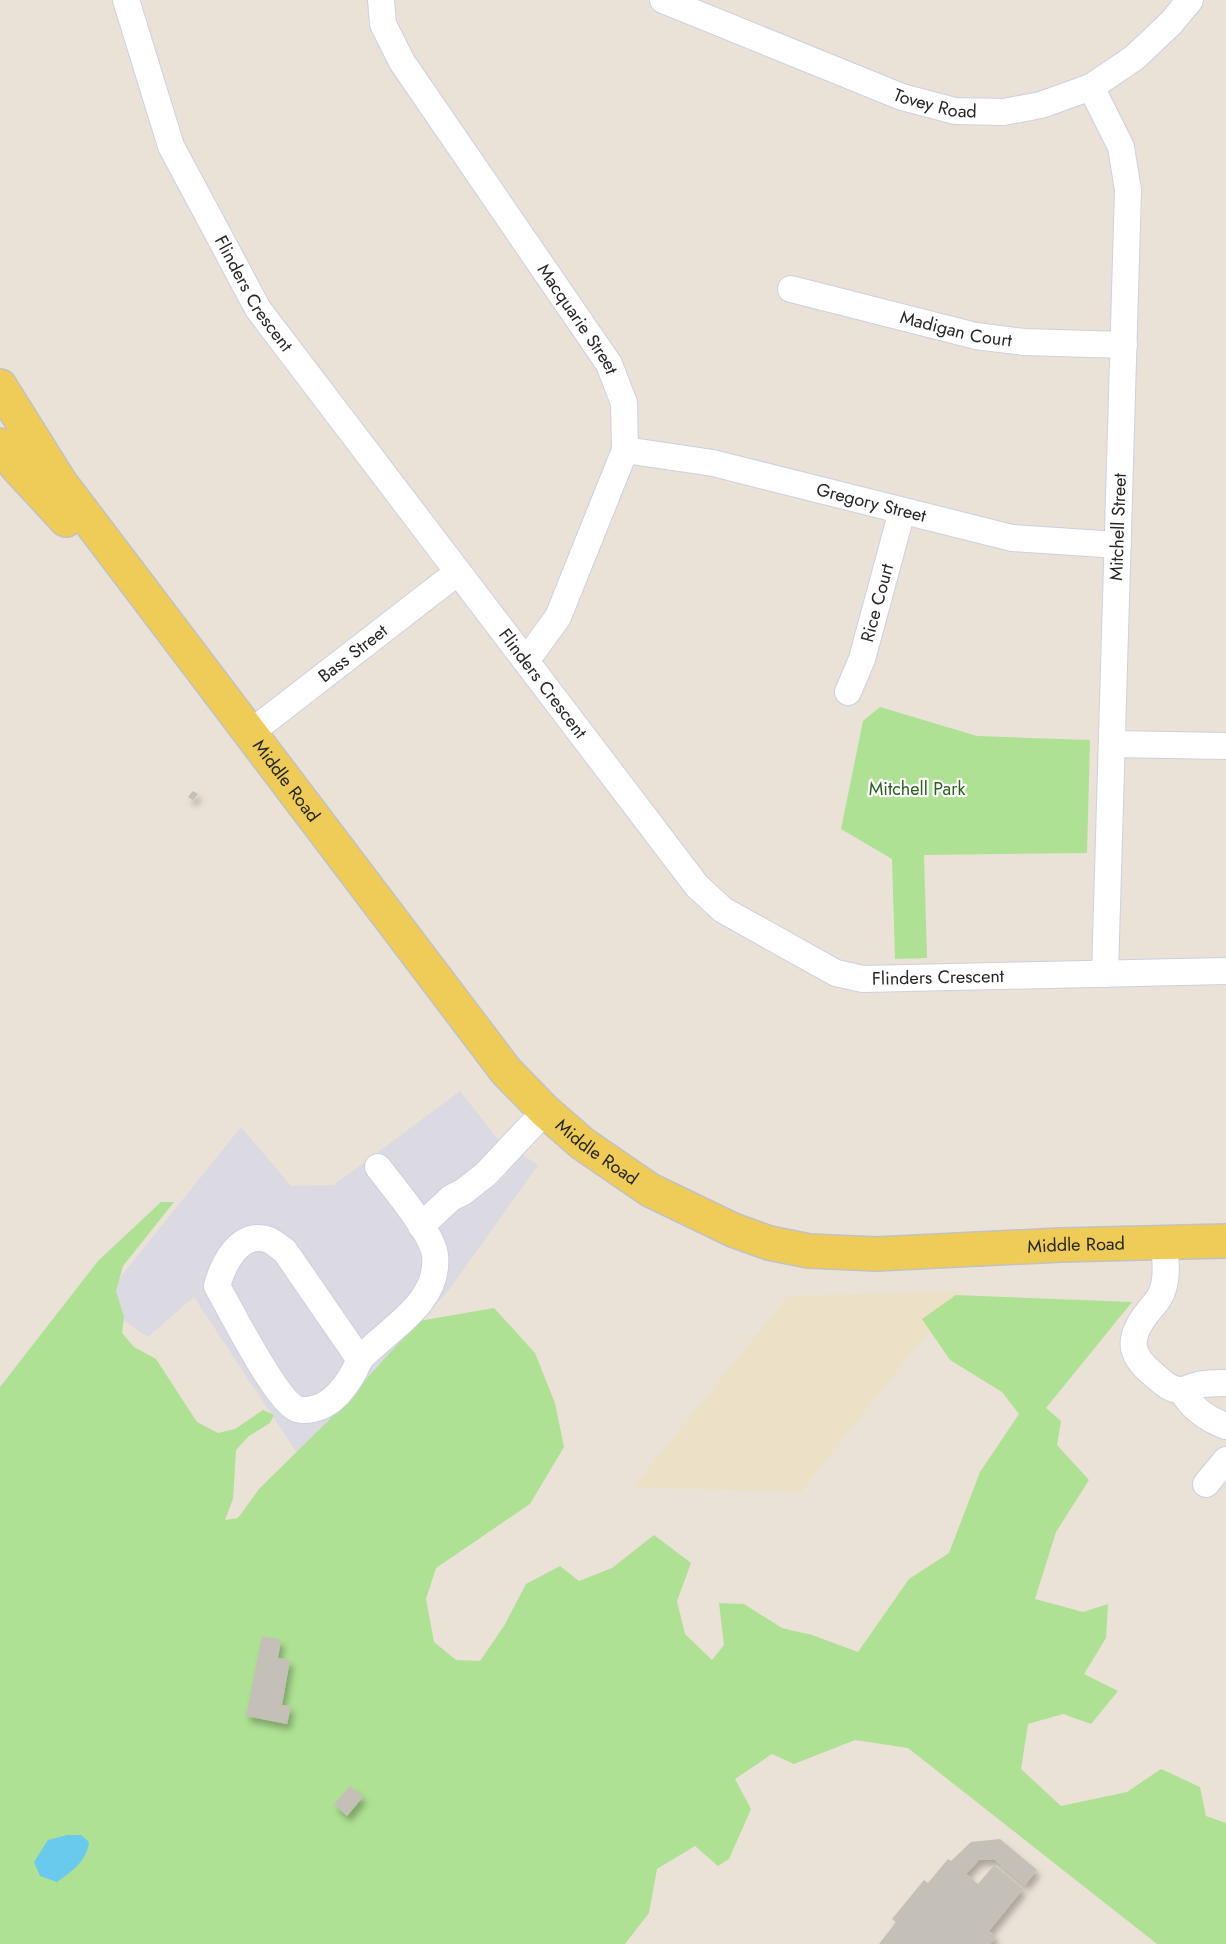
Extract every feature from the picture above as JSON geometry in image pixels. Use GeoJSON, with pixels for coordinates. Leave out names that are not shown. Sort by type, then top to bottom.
{"type":"FeatureCollection","features":[{"type":"Feature","properties":{"kind":"main road","name":"Middle Road"},"geometry":{"type":"LineString","coordinates":[[0,386],[60,483],[506,1071],[545,1111],[583,1144],[650,1190],[733,1230],[770,1244],[809,1251],[877,1254],[1226,1241]]}},
{"type":"Feature","properties":{"kind":"main road"},"geometry":{"type":"LineString","coordinates":[[0,419],[16,452],[9,456]]}},
{"type":"Feature","properties":{"kind":"main road","name":"Middle Road"},"geometry":{"type":"LineString","coordinates":[[9,456],[184,647]]}},
{"type":"Feature","properties":{"kind":"street","name":"Flinders Crescent"},"geometry":{"type":"LineString","coordinates":[[126,0],[171,146],[258,309],[697,886],[723,910],[836,973],[863,979],[1226,971]]}},
{"type":"Feature","properties":{"kind":"street","name":"Macquarie Street"},"geometry":{"type":"LineString","coordinates":[[381,0],[383,24],[402,62],[609,364],[624,403],[625,450],[558,617],[526,661]]}},
{"type":"Feature","properties":{"kind":"street","name":"Tovey Road"},"geometry":{"type":"LineString","coordinates":[[663,0],[903,97],[955,111],[1004,112],[1041,105],[1091,87],[1134,58],[1190,0]]}},
{"type":"Feature","properties":{"kind":"street","name":"Mitchell Street"},"geometry":{"type":"LineString","coordinates":[[1091,87],[1121,147],[1128,190],[1105,974]]}},
{"type":"Feature","properties":{"kind":"street","name":"Madigan Court"},"geometry":{"type":"LineString","coordinates":[[791,289],[976,336],[1024,342],[1124,345]]}},
{"type":"Feature","properties":{"kind":"street","name":"Gregory Street"},"geometry":{"type":"LineString","coordinates":[[625,450],[713,463],[1012,538],[1118,545]]}},
{"type":"Feature","properties":{"kind":"street","name":"Rice Court"},"geometry":{"type":"LineString","coordinates":[[848,692],[862,659],[902,511]]}},
{"type":"Feature","properties":{"kind":"street","name":"Bass Street"},"geometry":{"type":"LineString","coordinates":[[250,733],[458,572]]}},
{"type":"Feature","properties":{"kind":"street"},"geometry":{"type":"LineString","coordinates":[[1112,744],[1226,746]]}},
{"type":"Feature","properties":{"kind":"street"},"geometry":{"type":"LineString","coordinates":[[421,1226],[451,1198],[463,1192],[486,1174],[545,1111]]}},
{"type":"Feature","properties":{"kind":"street"},"geometry":{"type":"LineString","coordinates":[[360,1360],[285,1251],[269,1240],[256,1239],[244,1242],[232,1252],[221,1271],[217,1286],[283,1397],[296,1409],[307,1410],[321,1407],[332,1400],[360,1360],[421,1303],[428,1291],[435,1266],[432,1243],[378,1167]]}},
{"type":"Feature","properties":{"kind":"street"},"geometry":{"type":"LineString","coordinates":[[1164,1243],[1166,1271],[1164,1287],[1140,1322],[1133,1343],[1135,1356],[1141,1364],[1170,1388],[1182,1391],[1199,1385],[1226,1383]]}},
{"type":"Feature","properties":{"kind":"street"},"geometry":{"type":"LineString","coordinates":[[1182,1391],[1203,1415],[1226,1426]]}},
{"type":"Feature","properties":{"kind":"street"},"geometry":{"type":"LineString","coordinates":[[1206,1484],[1226,1460]]}},
{"type":"Feature","properties":{"kind":"shaded area"},"geometry":{"type":"Polygon","coordinates":[[[460,1091],[497,1138],[538,1165],[448,1291],[299,1456],[194,1297],[148,1337],[99,1304],[241,1127],[291,1186],[334,1185],[460,1091]]]}},
{"type":"Feature","properties":{"kind":"shaded area"},"geometry":{"type":"Polygon","coordinates":[[[961,1291],[801,1492],[633,1487],[788,1296],[961,1291]]]}},
{"type":"Feature","properties":{"kind":"green space","name":"Mitchell Park"},"geometry":{"type":"Polygon","coordinates":[[[880,707],[977,736],[1090,740],[1087,853],[924,855],[927,958],[895,959],[892,859],[841,829],[863,721],[880,707]]]}},
{"type":"Feature","properties":{"kind":"green space"},"geometry":{"type":"Polygon","coordinates":[[[161,1202],[174,1202],[123,1266],[116,1291],[124,1317],[122,1333],[134,1347],[156,1359],[197,1422],[218,1433],[235,1429],[263,1410],[274,1415],[270,1423],[249,1436],[236,1450],[233,1499],[225,1520],[238,1518],[259,1489],[328,1421],[419,1321],[494,1308],[535,1353],[555,1403],[564,1447],[530,1504],[436,1568],[426,1599],[434,1642],[456,1660],[480,1661],[504,1626],[526,1584],[560,1566],[579,1581],[612,1568],[654,1535],[691,1563],[677,1601],[685,1634],[712,1660],[724,1645],[719,1603],[744,1604],[782,1628],[812,1635],[858,1652],[909,1579],[949,1553],[980,1472],[1019,1414],[1002,1392],[950,1360],[922,1319],[956,1295],[1132,1302],[1046,1408],[1061,1421],[1057,1445],[1089,1480],[1056,1532],[1035,1599],[1083,1612],[1108,1604],[1106,1638],[1084,1674],[1118,1691],[1091,1724],[1063,1714],[1028,1724],[1021,1769],[1061,1806],[1127,1792],[1161,1769],[1200,1787],[1206,1816],[1226,1823],[1226,1944],[1157,1944],[908,1748],[855,1740],[794,1764],[772,1754],[735,1779],[751,1809],[729,1859],[718,1866],[695,1846],[657,1869],[649,1913],[625,1944],[0,1944],[0,1387],[98,1261],[161,1202]]]}},
{"type":"Feature","properties":{"kind":"water"},"geometry":{"type":"Polygon","coordinates":[[[67,1835],[81,1835],[89,1842],[82,1860],[57,1882],[40,1876],[34,1862],[48,1840],[67,1835]]]}},
{"type":"Feature","properties":{"kind":"building"},"geometry":{"type":"Polygon","coordinates":[[[193,791],[198,794],[193,800],[188,797],[193,791]]]}},
{"type":"Feature","properties":{"kind":"building"},"geometry":{"type":"Polygon","coordinates":[[[262,1636],[281,1640],[278,1658],[290,1660],[282,1705],[291,1706],[287,1724],[246,1716],[262,1636]]]}},
{"type":"Feature","properties":{"kind":"building"},"geometry":{"type":"Polygon","coordinates":[[[350,1786],[363,1797],[347,1816],[334,1804],[350,1786]]]}},
{"type":"Feature","properties":{"kind":"building"},"geometry":{"type":"Polygon","coordinates":[[[1000,1839],[1037,1870],[1025,1885],[994,1859],[979,1860],[966,1874],[978,1884],[994,1865],[1023,1889],[989,1931],[996,1937],[990,1944],[879,1944],[896,1922],[892,1919],[924,1880],[928,1883],[948,1859],[951,1861],[971,1842],[1000,1839]]]}}]}
